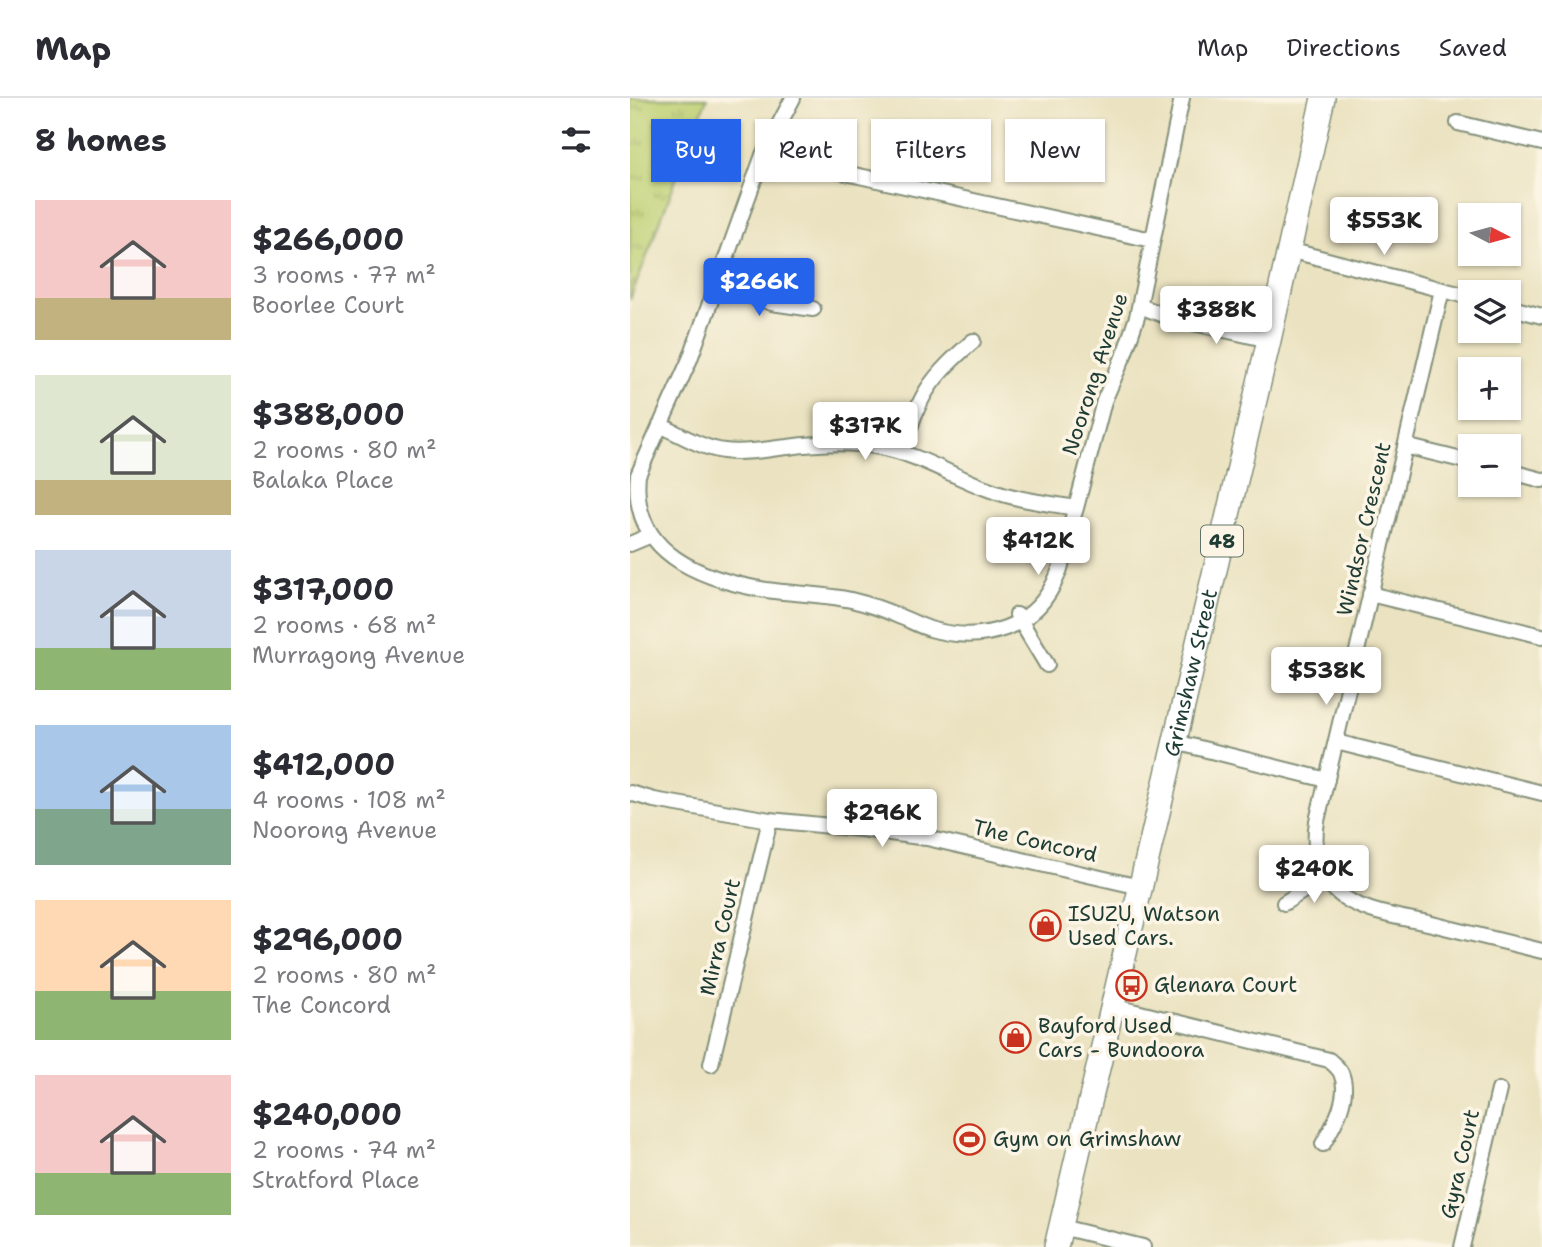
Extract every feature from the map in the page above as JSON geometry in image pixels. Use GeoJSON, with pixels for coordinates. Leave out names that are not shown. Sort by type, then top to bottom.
{"type":"FeatureCollection","features":[{"type":"Feature","properties":{"kind":"main road","name":"Grimshaw Street"},"geometry":{"type":"LineString","coordinates":[[1058,1237],[1324,98]]}},
{"type":"Feature","properties":{"kind":"street"},"geometry":{"type":"LineString","coordinates":[[782,119],[793,98]]}},
{"type":"Feature","properties":{"kind":"street","name":"Noorong Avenue"},"geometry":{"type":"LineString","coordinates":[[1018,618],[1045,587],[1067,538],[1104,401],[1139,312],[1182,98]]}},
{"type":"Feature","properties":{"kind":"street"},"geometry":{"type":"LineString","coordinates":[[1458,123],[1542,143]]}},
{"type":"Feature","properties":{"kind":"street"},"geometry":{"type":"LineString","coordinates":[[857,176],[1152,240]]}},
{"type":"Feature","properties":{"kind":"street"},"geometry":{"type":"LineString","coordinates":[[755,177],[690,359],[638,475],[637,508],[646,532],[673,561],[724,580],[767,590],[853,601],[902,618],[964,628],[990,626],[1018,618],[1047,665]]}},
{"type":"Feature","properties":{"kind":"street"},"geometry":{"type":"LineString","coordinates":[[1289,250],[1458,294]]}},
{"type":"Feature","properties":{"kind":"street"},"geometry":{"type":"LineString","coordinates":[[716,284],[772,303],[813,309]]}},
{"type":"Feature","properties":{"kind":"street","name":"Windsor Crescent"},"geometry":{"type":"LineString","coordinates":[[1442,290],[1327,780],[1315,834],[1315,848],[1325,877],[1334,889],[1354,904],[1542,951]]}},
{"type":"Feature","properties":{"kind":"street"},"geometry":{"type":"LineString","coordinates":[[1521,310],[1542,316]]}},
{"type":"Feature","properties":{"kind":"street"},"geometry":{"type":"LineString","coordinates":[[1139,312],[1269,340]]}},
{"type":"Feature","properties":{"kind":"street"},"geometry":{"type":"LineString","coordinates":[[902,452],[912,420],[926,391],[949,362],[973,341]]}},
{"type":"Feature","properties":{"kind":"street"},"geometry":{"type":"LineString","coordinates":[[660,425],[705,446],[726,452],[802,445],[865,444],[902,452],[929,462],[991,491],[1076,508]]}},
{"type":"Feature","properties":{"kind":"street"},"geometry":{"type":"LineString","coordinates":[[1405,446],[1458,459]]}},
{"type":"Feature","properties":{"kind":"street"},"geometry":{"type":"LineString","coordinates":[[1521,474],[1542,480]]}},
{"type":"Feature","properties":{"kind":"street"},"geometry":{"type":"LineString","coordinates":[[630,535],[646,532]]}},
{"type":"Feature","properties":{"kind":"street"},"geometry":{"type":"LineString","coordinates":[[630,544],[646,532]]}},
{"type":"Feature","properties":{"kind":"street"},"geometry":{"type":"LineString","coordinates":[[1370,594],[1542,636]]}},
{"type":"Feature","properties":{"kind":"street"},"geometry":{"type":"LineString","coordinates":[[1175,742],[1327,780]]}},
{"type":"Feature","properties":{"kind":"street"},"geometry":{"type":"LineString","coordinates":[[1336,742],[1542,793]]}},
{"type":"Feature","properties":{"kind":"street","name":"The Concord"},"geometry":{"type":"LineString","coordinates":[[630,793],[654,800],[770,820],[927,838],[1140,887]]}},
{"type":"Feature","properties":{"kind":"street","name":"Mirra Court"},"geometry":{"type":"LineString","coordinates":[[711,1064],[770,820]]}},
{"type":"Feature","properties":{"kind":"street"},"geometry":{"type":"LineString","coordinates":[[1283,903],[1325,877]]}},
{"type":"Feature","properties":{"kind":"street"},"geometry":{"type":"LineString","coordinates":[[1112,1006],[1329,1060],[1341,1073],[1343,1090],[1338,1114],[1323,1144]]}},
{"type":"Feature","properties":{"kind":"street","name":"Gyra Court"},"geometry":{"type":"LineString","coordinates":[[1462,1247],[1499,1090]]}},
{"type":"Feature","properties":{"kind":"street"},"geometry":{"type":"LineString","coordinates":[[1058,1237],[1143,1247]]}},
{"type":"Feature","properties":{"kind":"green space"},"geometry":{"type":"Polygon","coordinates":[[[630,98],[707,98],[699,119],[651,119],[651,182],[675,182],[630,300],[630,98]]]}},
{"type":"Feature","properties":{"kind":"place","name":"ISUZU, Watson Used Cars."},"geometry":{"type":"Point","coordinates":[1045,926]}},
{"type":"Feature","properties":{"kind":"place","name":"Glenara Court"},"geometry":{"type":"Point","coordinates":[1131,985]}},
{"type":"Feature","properties":{"kind":"place","name":"Bayford Used Cars - Bundoora"},"geometry":{"type":"Point","coordinates":[1015,1038]}},
{"type":"Feature","properties":{"kind":"place","name":"Gym on Grimshaw"},"geometry":{"type":"Point","coordinates":[970,1139]}}]}
